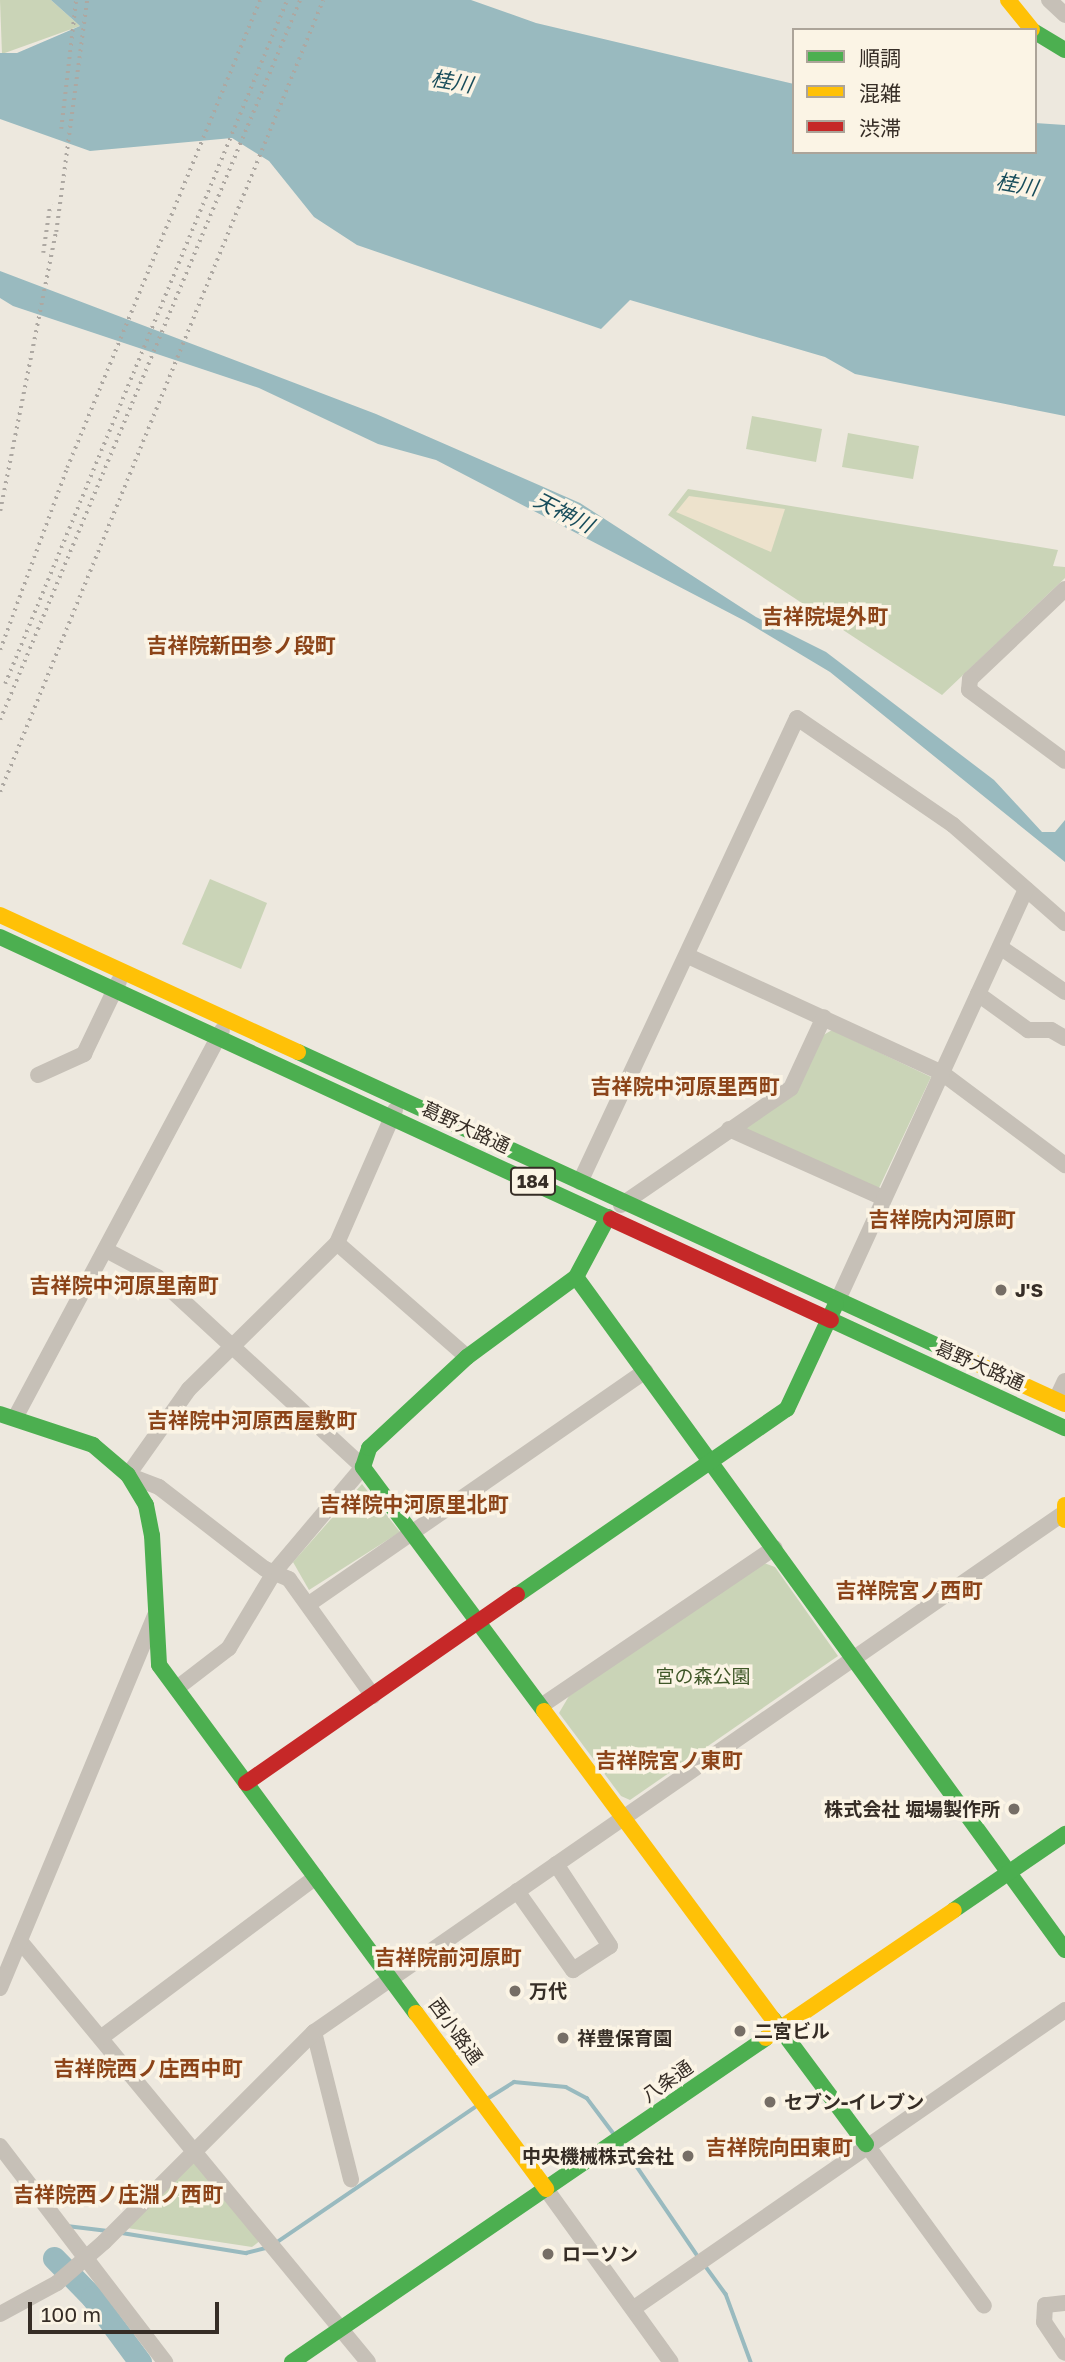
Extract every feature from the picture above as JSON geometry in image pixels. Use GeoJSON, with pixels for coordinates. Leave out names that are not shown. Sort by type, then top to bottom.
{"type":"FeatureCollection","features":[{"type":"Feature","properties":{"kind":"street"},"geometry":{"type":"LineString","coordinates":[[1008,0],[1031,28]]}},
{"type":"Feature","properties":{"kind":"street"},"geometry":{"type":"LineString","coordinates":[[1049,0],[1065,15]]}},
{"type":"Feature","properties":{"kind":"street"},"geometry":{"type":"LineString","coordinates":[[1037,33],[1065,50]]}},
{"type":"Feature","properties":{"kind":"street"},"geometry":{"type":"LineString","coordinates":[[1065,589],[970,679],[969,690],[1065,761]]}},
{"type":"Feature","properties":{"kind":"street"},"geometry":{"type":"LineString","coordinates":[[580,1182],[797,718],[953,825],[1065,922]]}},
{"type":"Feature","properties":{"kind":"street"},"geometry":{"type":"LineString","coordinates":[[246,1783],[787,1409],[1026,890]]}},
{"type":"Feature","properties":{"kind":"street","name":"葛野大路通"},"geometry":{"type":"LineString","coordinates":[[0,915],[120,979],[219,1037],[608,1216],[836,1302],[1060,1402]]}},
{"type":"Feature","properties":{"kind":"street","name":"葛野大路通"},"geometry":{"type":"LineString","coordinates":[[0,937],[227,1019],[317,1059],[580,1182],[828,1321],[1065,1428]]}},
{"type":"Feature","properties":{"kind":"street"},"geometry":{"type":"LineString","coordinates":[[1000,947],[1065,992]]}},
{"type":"Feature","properties":{"kind":"street"},"geometry":{"type":"LineString","coordinates":[[688,956],[942,1073],[1065,1165]]}},
{"type":"Feature","properties":{"kind":"street"},"geometry":{"type":"LineString","coordinates":[[38,1075],[83,1054],[120,979]]}},
{"type":"Feature","properties":{"kind":"street"},"geometry":{"type":"LineString","coordinates":[[978,995],[1028,1030],[1052,1030],[1065,1038]]}},
{"type":"Feature","properties":{"kind":"street"},"geometry":{"type":"LineString","coordinates":[[177,1688],[229,1648],[275,1571],[363,1467],[369,1448],[467,1357],[576,1277],[608,1216],[622,1204],[791,1088],[824,1017]]}},
{"type":"Feature","properties":{"kind":"street"},"geometry":{"type":"LineString","coordinates":[[7,1416],[106,1250],[227,1019]]}},
{"type":"Feature","properties":{"kind":"street"},"geometry":{"type":"LineString","coordinates":[[309,1077],[317,1059]]}},
{"type":"Feature","properties":{"kind":"street"},"geometry":{"type":"LineString","coordinates":[[373,1696],[309,1604],[275,1571],[159,1487],[128,1475],[189,1389],[235,1347],[337,1243],[400,1099]]}},
{"type":"Feature","properties":{"kind":"street"},"geometry":{"type":"LineString","coordinates":[[729,1129],[883,1198]]}},
{"type":"Feature","properties":{"kind":"street"},"geometry":{"type":"LineString","coordinates":[[479,1156],[486,1139]]}},
{"type":"Feature","properties":{"kind":"street"},"geometry":{"type":"LineString","coordinates":[[337,1243],[467,1357]]}},
{"type":"Feature","properties":{"kind":"street"},"geometry":{"type":"LineString","coordinates":[[106,1250],[157,1277],[363,1467],[413,1531],[622,1818],[782,2028],[984,2306]]}},
{"type":"Feature","properties":{"kind":"street"},"geometry":{"type":"LineString","coordinates":[[576,1277],[855,1657],[1065,1950]]}},
{"type":"Feature","properties":{"kind":"street"},"geometry":{"type":"LineString","coordinates":[[932,1367],[940,1349]]}},
{"type":"Feature","properties":{"kind":"street"},"geometry":{"type":"LineString","coordinates":[[309,1604],[645,1371]]}},
{"type":"Feature","properties":{"kind":"street"},"geometry":{"type":"LineString","coordinates":[[1046,1419],[1060,1402],[1065,1381]]}},
{"type":"Feature","properties":{"kind":"street","name":"西小路通"},"geometry":{"type":"LineString","coordinates":[[7,1416],[93,1445],[128,1475],[146,1505],[152,1535],[159,1665],[393,1979],[671,2362]]}},
{"type":"Feature","properties":{"kind":"street"},"geometry":{"type":"LineString","coordinates":[[0,2314],[60,2280],[104,2242],[313,2032],[1064,1513]]}},
{"type":"Feature","properties":{"kind":"street"},"geometry":{"type":"LineString","coordinates":[[541,1706],[774,1548]]}},
{"type":"Feature","properties":{"kind":"street"},"geometry":{"type":"LineString","coordinates":[[0,1988],[155,1616]]}},
{"type":"Feature","properties":{"kind":"street","name":"八条通"},"geometry":{"type":"LineString","coordinates":[[292,2362],[1065,1834]]}},
{"type":"Feature","properties":{"kind":"street"},"geometry":{"type":"LineString","coordinates":[[517,1891],[573,1970],[610,1946],[556,1864]]}},
{"type":"Feature","properties":{"kind":"street"},"geometry":{"type":"LineString","coordinates":[[102,2037],[316,1877]]}},
{"type":"Feature","properties":{"kind":"street"},"geometry":{"type":"LineString","coordinates":[[20,1941],[368,2362]]}},
{"type":"Feature","properties":{"kind":"street"},"geometry":{"type":"LineString","coordinates":[[634,2308],[866,2144],[1065,2010]]}},
{"type":"Feature","properties":{"kind":"street"},"geometry":{"type":"LineString","coordinates":[[313,2032],[351,2179]]}},
{"type":"Feature","properties":{"kind":"street"},"geometry":{"type":"LineString","coordinates":[[0,2146],[68,2234],[83,2260],[164,2362]]}},
{"type":"Feature","properties":{"kind":"street"},"geometry":{"type":"LineString","coordinates":[[1065,2303],[1045,2305],[1044,2322],[1065,2353]]}},
{"type":"Feature","properties":{"kind":"green space"},"geometry":{"type":"Polygon","coordinates":[[[0,0],[51,0],[80,26],[2,54],[0,0]]]}},
{"type":"Feature","properties":{"kind":"green space"},"geometry":{"type":"Polygon","coordinates":[[[752,416],[822,429],[816,462],[746,449],[752,416]]]}},
{"type":"Feature","properties":{"kind":"green space"},"geometry":{"type":"Polygon","coordinates":[[[848,433],[919,446],[913,479],[842,467],[848,433]]]}},
{"type":"Feature","properties":{"kind":"green space"},"geometry":{"type":"Polygon","coordinates":[[[688,489],[1058,550],[1053,566],[1065,567],[1065,578],[942,695],[668,515],[688,489]]]}},
{"type":"Feature","properties":{"kind":"green space"},"geometry":{"type":"Polygon","coordinates":[[[210,879],[267,903],[241,969],[182,944],[210,879]]]}},
{"type":"Feature","properties":{"kind":"green space"},"geometry":{"type":"Polygon","coordinates":[[[832,1030],[931,1077],[878,1190],[746,1131],[744,1124],[793,1091],[815,1040],[832,1030]]]}},
{"type":"Feature","properties":{"kind":"green space"},"geometry":{"type":"Polygon","coordinates":[[[362,1484],[400,1532],[309,1590],[293,1562],[362,1484]]]}},
{"type":"Feature","properties":{"kind":"green space","name":"宮の森公園"},"geometry":{"type":"Polygon","coordinates":[[[761,1562],[775,1567],[838,1656],[630,1800],[621,1796],[559,1713],[569,1696],[761,1562]]]}},
{"type":"Feature","properties":{"kind":"green space"},"geometry":{"type":"Polygon","coordinates":[[[191,2162],[199,2162],[261,2240],[252,2247],[127,2228],[191,2162]]]}},
{"type":"Feature","properties":{"kind":"shaded area"},"geometry":{"type":"Polygon","coordinates":[[[689,496],[785,509],[771,552],[676,512],[689,496]]]}},
{"type":"Feature","properties":{"kind":"water","name":"桂川"},"geometry":{"type":"Polygon","coordinates":[[[51,0],[471,0],[536,23],[792,84],[792,154],[1037,154],[1037,123],[1065,125],[1065,416],[855,374],[825,357],[630,300],[601,329],[357,245],[314,217],[269,161],[232,138],[90,151],[0,119],[0,53],[17,53],[80,26],[51,0]]]}},
{"type":"Feature","properties":{"kind":"water","name":"天神川"},"geometry":{"type":"Polygon","coordinates":[[[0,271],[376,414],[580,503],[756,617],[826,652],[994,780],[1042,832],[1055,832],[1065,820],[1065,862],[830,672],[745,621],[436,460],[378,444],[259,388],[13,306],[0,298],[0,271]]]}},
{"type":"Feature","properties":{"kind":"waterway"},"geometry":{"type":"LineString","coordinates":[[487,2099],[514,2082],[566,2087],[587,2098],[614,2134]]}},
{"type":"Feature","properties":{"kind":"waterway"},"geometry":{"type":"LineString","coordinates":[[276,2243],[475,2107]]}},
{"type":"Feature","properties":{"kind":"waterway"},"geometry":{"type":"LineString","coordinates":[[623,2146],[699,2258]]}},
{"type":"Feature","properties":{"kind":"waterway"},"geometry":{"type":"LineString","coordinates":[[67,2226],[108,2231]]}},
{"type":"Feature","properties":{"kind":"waterway"},"geometry":{"type":"LineString","coordinates":[[122,2233],[246,2253],[266,2248]]}},
{"type":"Feature","properties":{"kind":"waterway"},"geometry":{"type":"LineString","coordinates":[[54,2258],[92,2297],[140,2362]]}},
{"type":"Feature","properties":{"kind":"waterway"},"geometry":{"type":"LineString","coordinates":[[704,2264],[726,2294],[751,2362]]}},
{"type":"Feature","properties":{"kind":"railway"},"geometry":{"type":"LineString","coordinates":[[61,129],[76,0]]}},
{"type":"Feature","properties":{"kind":"railway"},"geometry":{"type":"LineString","coordinates":[[0,511],[56,232],[87,0]]}},
{"type":"Feature","properties":{"kind":"railway"},"geometry":{"type":"LineString","coordinates":[[0,650],[67,468],[260,0]]}},
{"type":"Feature","properties":{"kind":"railway"},"geometry":{"type":"LineString","coordinates":[[5,684],[287,0]]}},
{"type":"Feature","properties":{"kind":"railway"},"geometry":{"type":"LineString","coordinates":[[0,720],[300,0]]}},
{"type":"Feature","properties":{"kind":"railway"},"geometry":{"type":"LineString","coordinates":[[0,792],[323,0]]}},
{"type":"Feature","properties":{"kind":"railway"},"geometry":{"type":"LineString","coordinates":[[43,253],[50,205]]}},
{"type":"Feature","properties":{"kind":"traffic: fast"},"geometry":{"type":"LineString","coordinates":[[1037,33],[1065,50]]}},
{"type":"Feature","properties":{"kind":"traffic: fast"},"geometry":{"type":"LineString","coordinates":[[0,937],[611,1219]]}},
{"type":"Feature","properties":{"kind":"traffic: fast"},"geometry":{"type":"LineString","coordinates":[[298,1052],[971,1361]]}},
{"type":"Feature","properties":{"kind":"traffic: fast"},"geometry":{"type":"LineString","coordinates":[[544,1711],[363,1467],[369,1448],[467,1357],[576,1277],[608,1217]]}},
{"type":"Feature","properties":{"kind":"traffic: fast"},"geometry":{"type":"LineString","coordinates":[[576,1277],[1065,1950]]}},
{"type":"Feature","properties":{"kind":"traffic: fast"},"geometry":{"type":"LineString","coordinates":[[517,1595],[787,1409],[836,1304]]}},
{"type":"Feature","properties":{"kind":"traffic: fast"},"geometry":{"type":"LineString","coordinates":[[831,1320],[1065,1428]]}},
{"type":"Feature","properties":{"kind":"traffic: fast"},"geometry":{"type":"LineString","coordinates":[[0,1414],[93,1445],[128,1475],[146,1505],[152,1535],[159,1665],[416,2013]]}},
{"type":"Feature","properties":{"kind":"traffic: fast"},"geometry":{"type":"LineString","coordinates":[[954,1910],[1065,1834]]}},
{"type":"Feature","properties":{"kind":"traffic: fast"},"geometry":{"type":"LineString","coordinates":[[773,2019],[866,2144]]}},
{"type":"Feature","properties":{"kind":"traffic: fast"},"geometry":{"type":"LineString","coordinates":[[292,2362],[766,2038]]}},
{"type":"Feature","properties":{"kind":"traffic: slow"},"geometry":{"type":"LineString","coordinates":[[1008,0],[1030,28]]}},
{"type":"Feature","properties":{"kind":"traffic: slow"},"geometry":{"type":"LineString","coordinates":[[0,915],[298,1052]]}},
{"type":"Feature","properties":{"kind":"traffic: slow"},"geometry":{"type":"LineString","coordinates":[[971,1361],[1065,1404]]}},
{"type":"Feature","properties":{"kind":"traffic: slow"},"geometry":{"type":"LineString","coordinates":[[1065,1505],[1065,1520]]}},
{"type":"Feature","properties":{"kind":"traffic: slow"},"geometry":{"type":"LineString","coordinates":[[544,1711],[773,2019]]}},
{"type":"Feature","properties":{"kind":"traffic: slow"},"geometry":{"type":"LineString","coordinates":[[766,2038],[954,1910]]}},
{"type":"Feature","properties":{"kind":"traffic: slow"},"geometry":{"type":"LineString","coordinates":[[416,2013],[546,2189]]}},
{"type":"Feature","properties":{"kind":"traffic: jam"},"geometry":{"type":"LineString","coordinates":[[611,1219],[831,1320]]}},
{"type":"Feature","properties":{"kind":"traffic: jam"},"geometry":{"type":"LineString","coordinates":[[246,1783],[517,1595]]}},
{"type":"Feature","properties":{"kind":"place","name":"J'S"},"geometry":{"type":"Point","coordinates":[1001,1290]}},
{"type":"Feature","properties":{"kind":"place","name":"株式会社 堀場製作所"},"geometry":{"type":"Point","coordinates":[1014,1809]}},
{"type":"Feature","properties":{"kind":"place","name":"万代"},"geometry":{"type":"Point","coordinates":[515,1991]}},
{"type":"Feature","properties":{"kind":"place","name":"二宮ビル"},"geometry":{"type":"Point","coordinates":[740,2031]}},
{"type":"Feature","properties":{"kind":"place","name":"祥豊保育園"},"geometry":{"type":"Point","coordinates":[563,2038]}},
{"type":"Feature","properties":{"kind":"place","name":"セブン-イレブン"},"geometry":{"type":"Point","coordinates":[770,2102]}},
{"type":"Feature","properties":{"kind":"place","name":"中央機械株式会社"},"geometry":{"type":"Point","coordinates":[688,2156]}},
{"type":"Feature","properties":{"kind":"place","name":"ローソン"},"geometry":{"type":"Point","coordinates":[548,2254]}},
{"type":"Feature","properties":{"kind":"district","name":"吉祥院堤外町"},"geometry":{"type":"Point","coordinates":[825,616]}},
{"type":"Feature","properties":{"kind":"district","name":"吉祥院新田参ノ段町"},"geometry":{"type":"Point","coordinates":[241,645]}},
{"type":"Feature","properties":{"kind":"district","name":"吉祥院中河原里西町"},"geometry":{"type":"Point","coordinates":[685,1086]}},
{"type":"Feature","properties":{"kind":"district","name":"吉祥院内河原町"},"geometry":{"type":"Point","coordinates":[942,1219]}},
{"type":"Feature","properties":{"kind":"district","name":"吉祥院中河原里南町"},"geometry":{"type":"Point","coordinates":[124,1285]}},
{"type":"Feature","properties":{"kind":"district","name":"吉祥院中河原西屋敷町"},"geometry":{"type":"Point","coordinates":[252,1420]}},
{"type":"Feature","properties":{"kind":"district","name":"吉祥院中河原里北町"},"geometry":{"type":"Point","coordinates":[414,1504]}},
{"type":"Feature","properties":{"kind":"district","name":"吉祥院宮ノ西町"},"geometry":{"type":"Point","coordinates":[909,1590]}},
{"type":"Feature","properties":{"kind":"district","name":"吉祥院宮ノ東町"},"geometry":{"type":"Point","coordinates":[669,1760]}},
{"type":"Feature","properties":{"kind":"district","name":"吉祥院前河原町"},"geometry":{"type":"Point","coordinates":[448,1957]}},
{"type":"Feature","properties":{"kind":"district","name":"吉祥院西ノ庄西中町"},"geometry":{"type":"Point","coordinates":[148,2068]}},
{"type":"Feature","properties":{"kind":"district","name":"吉祥院向田東町"},"geometry":{"type":"Point","coordinates":[779,2147]}},
{"type":"Feature","properties":{"kind":"district","name":"吉祥院西ノ庄淵ノ西町"},"geometry":{"type":"Point","coordinates":[118,2194]}}]}
